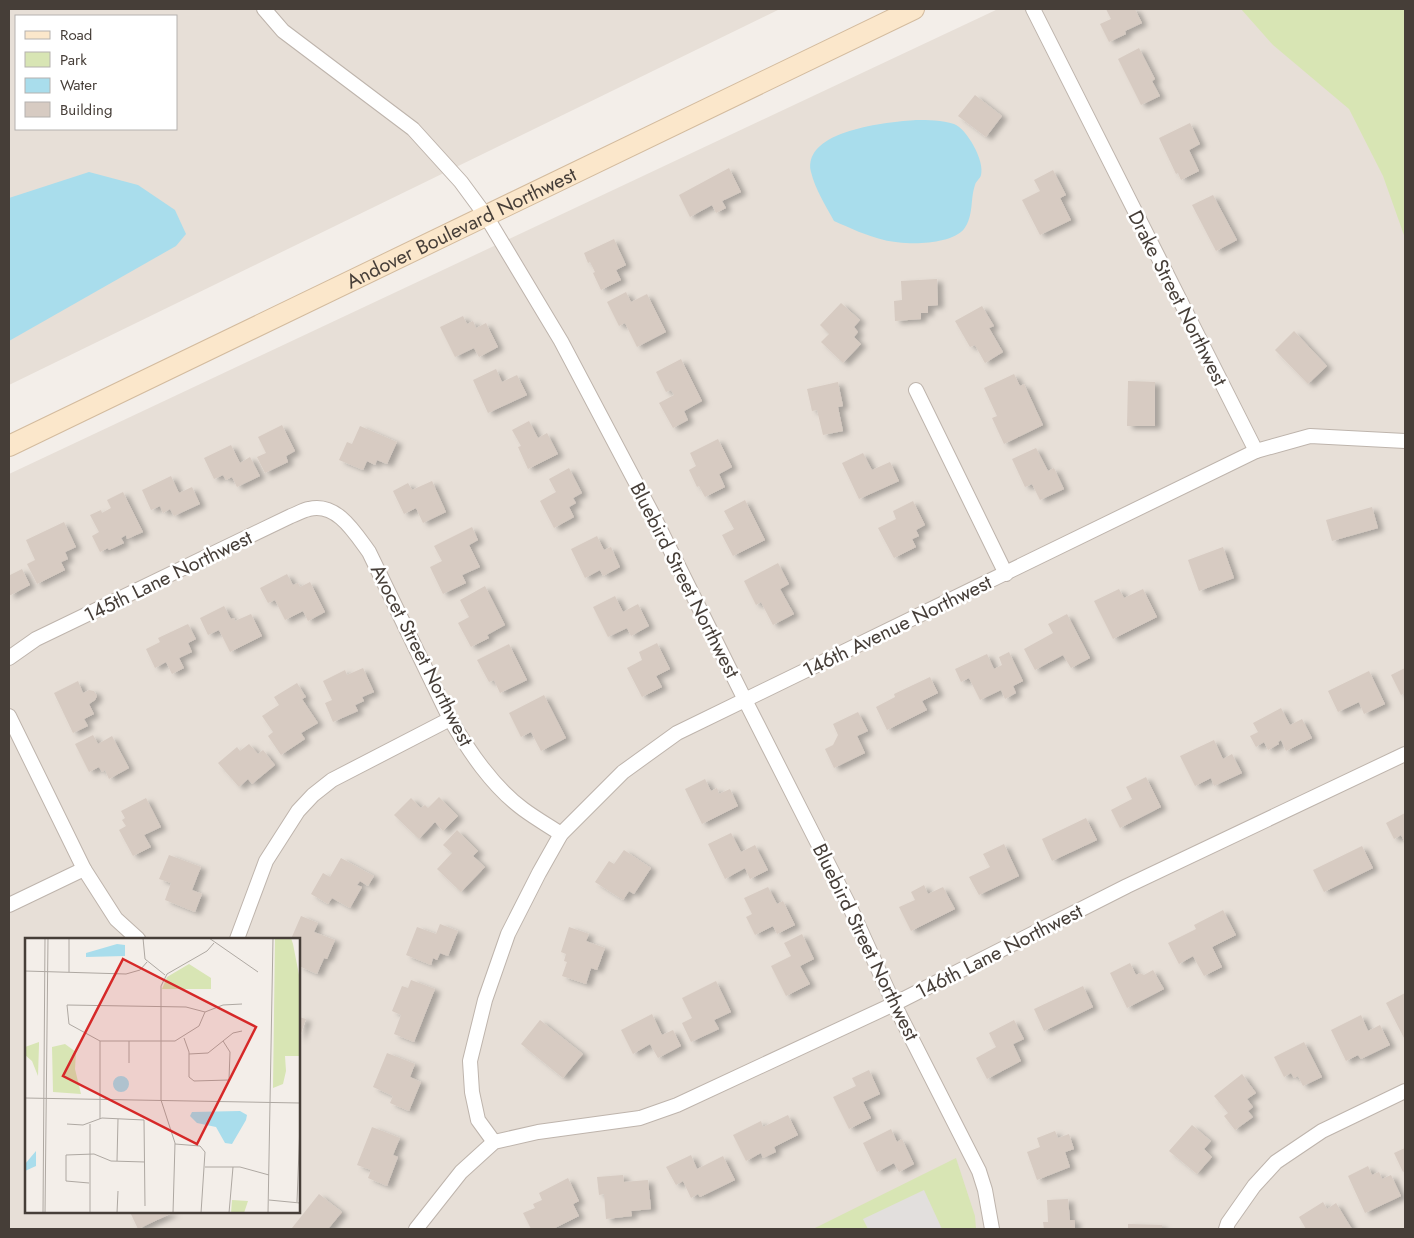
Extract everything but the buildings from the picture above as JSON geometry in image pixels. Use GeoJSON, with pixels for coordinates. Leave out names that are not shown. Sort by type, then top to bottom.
{"type":"FeatureCollection","features":[{"type":"Feature","properties":{"kind":"street","name":"Bluebird Street Northwest"},"geometry":{"type":"LineString","coordinates":[[264,9],[283,30],[413,128],[461,182],[486,216],[565,350],[654,518],[849,905],[894,1004],[979,1171],[985,1190],[992,1229]]}},
{"type":"Feature","properties":{"kind":"street","name":"Andover Boulevard Northwest"},"geometry":{"type":"LineString","coordinates":[[9,446],[914,9]]}},
{"type":"Feature","properties":{"kind":"street","name":"Drake Street Northwest"},"geometry":{"type":"LineString","coordinates":[[1033,9],[1256,451]]}},
{"type":"Feature","properties":{"kind":"street"},"geometry":{"type":"LineString","coordinates":[[916,390],[1006,574]]}},
{"type":"Feature","properties":{"kind":"street"},"geometry":{"type":"LineString","coordinates":[[1256,451],[1310,436],[1405,441]]}},
{"type":"Feature","properties":{"kind":"street","name":"146th Avenue Northwest"},"geometry":{"type":"LineString","coordinates":[[494,1142],[478,1120],[472,1092],[470,1061],[484,1000],[508,934],[561,834],[623,772],[677,733],[1256,451]]}},
{"type":"Feature","properties":{"kind":"street","name":"145th Lane Northwest"},"geometry":{"type":"LineString","coordinates":[[9,658],[36,639],[291,516],[311,508],[332,510]]}},
{"type":"Feature","properties":{"kind":"street","name":"Avocet Street Northwest"},"geometry":{"type":"LineString","coordinates":[[332,510],[352,529],[369,552],[462,740],[494,782],[522,808],[561,834]]}},
{"type":"Feature","properties":{"kind":"street"},"geometry":{"type":"LineString","coordinates":[[9,716],[84,869],[116,919],[137,938]]}},
{"type":"Feature","properties":{"kind":"street"},"geometry":{"type":"LineString","coordinates":[[238,938],[266,861],[298,811],[312,795],[332,780],[450,719]]}},
{"type":"Feature","properties":{"kind":"street","name":"146th Lane Northwest"},"geometry":{"type":"LineString","coordinates":[[416,1229],[461,1172],[494,1142],[538,1132],[640,1118],[677,1106],[894,1004],[1127,886],[1405,754]]}},
{"type":"Feature","properties":{"kind":"street"},"geometry":{"type":"LineString","coordinates":[[9,905],[84,869]]}},
{"type":"Feature","properties":{"kind":"street"},"geometry":{"type":"LineString","coordinates":[[1226,1229],[1228,1223],[1254,1186],[1276,1162],[1322,1130],[1405,1092]]}},
{"type":"Feature","properties":{"kind":"shaded area"},"geometry":{"type":"Polygon","coordinates":[[[9,9],[780,9],[9,385],[9,9]]]}},
{"type":"Feature","properties":{"kind":"shaded area"},"geometry":{"type":"Polygon","coordinates":[[[998,9],[1405,9],[1405,1229],[9,1229],[9,474],[998,9]]]}},
{"type":"Feature","properties":{"kind":"shaded area"},"geometry":{"type":"Polygon","coordinates":[[[924,1190],[942,1229],[868,1229],[863,1219],[924,1190]]]}},
{"type":"Feature","properties":{"kind":"green space"},"geometry":{"type":"Polygon","coordinates":[[[1241,9],[1405,9],[1405,238],[1383,176],[1349,109],[1273,45],[1241,9]]]}},
{"type":"Feature","properties":{"kind":"green space"},"geometry":{"type":"Polygon","coordinates":[[[956,1158],[975,1216],[976,1229],[813,1229],[956,1158]]]}},
{"type":"Feature","properties":{"kind":"water"},"geometry":{"type":"Polygon","coordinates":[[[916,120],[940,121],[954,124],[964,132],[978,154],[982,169],[981,175],[975,185],[971,213],[964,229],[948,239],[926,243],[903,243],[871,236],[834,221],[818,191],[811,172],[812,158],[820,146],[833,138],[868,126],[916,120]]]}},
{"type":"Feature","properties":{"kind":"water"},"geometry":{"type":"Polygon","coordinates":[[[89,172],[138,185],[175,210],[186,234],[176,246],[9,341],[9,198],[89,172]]]}}]}
